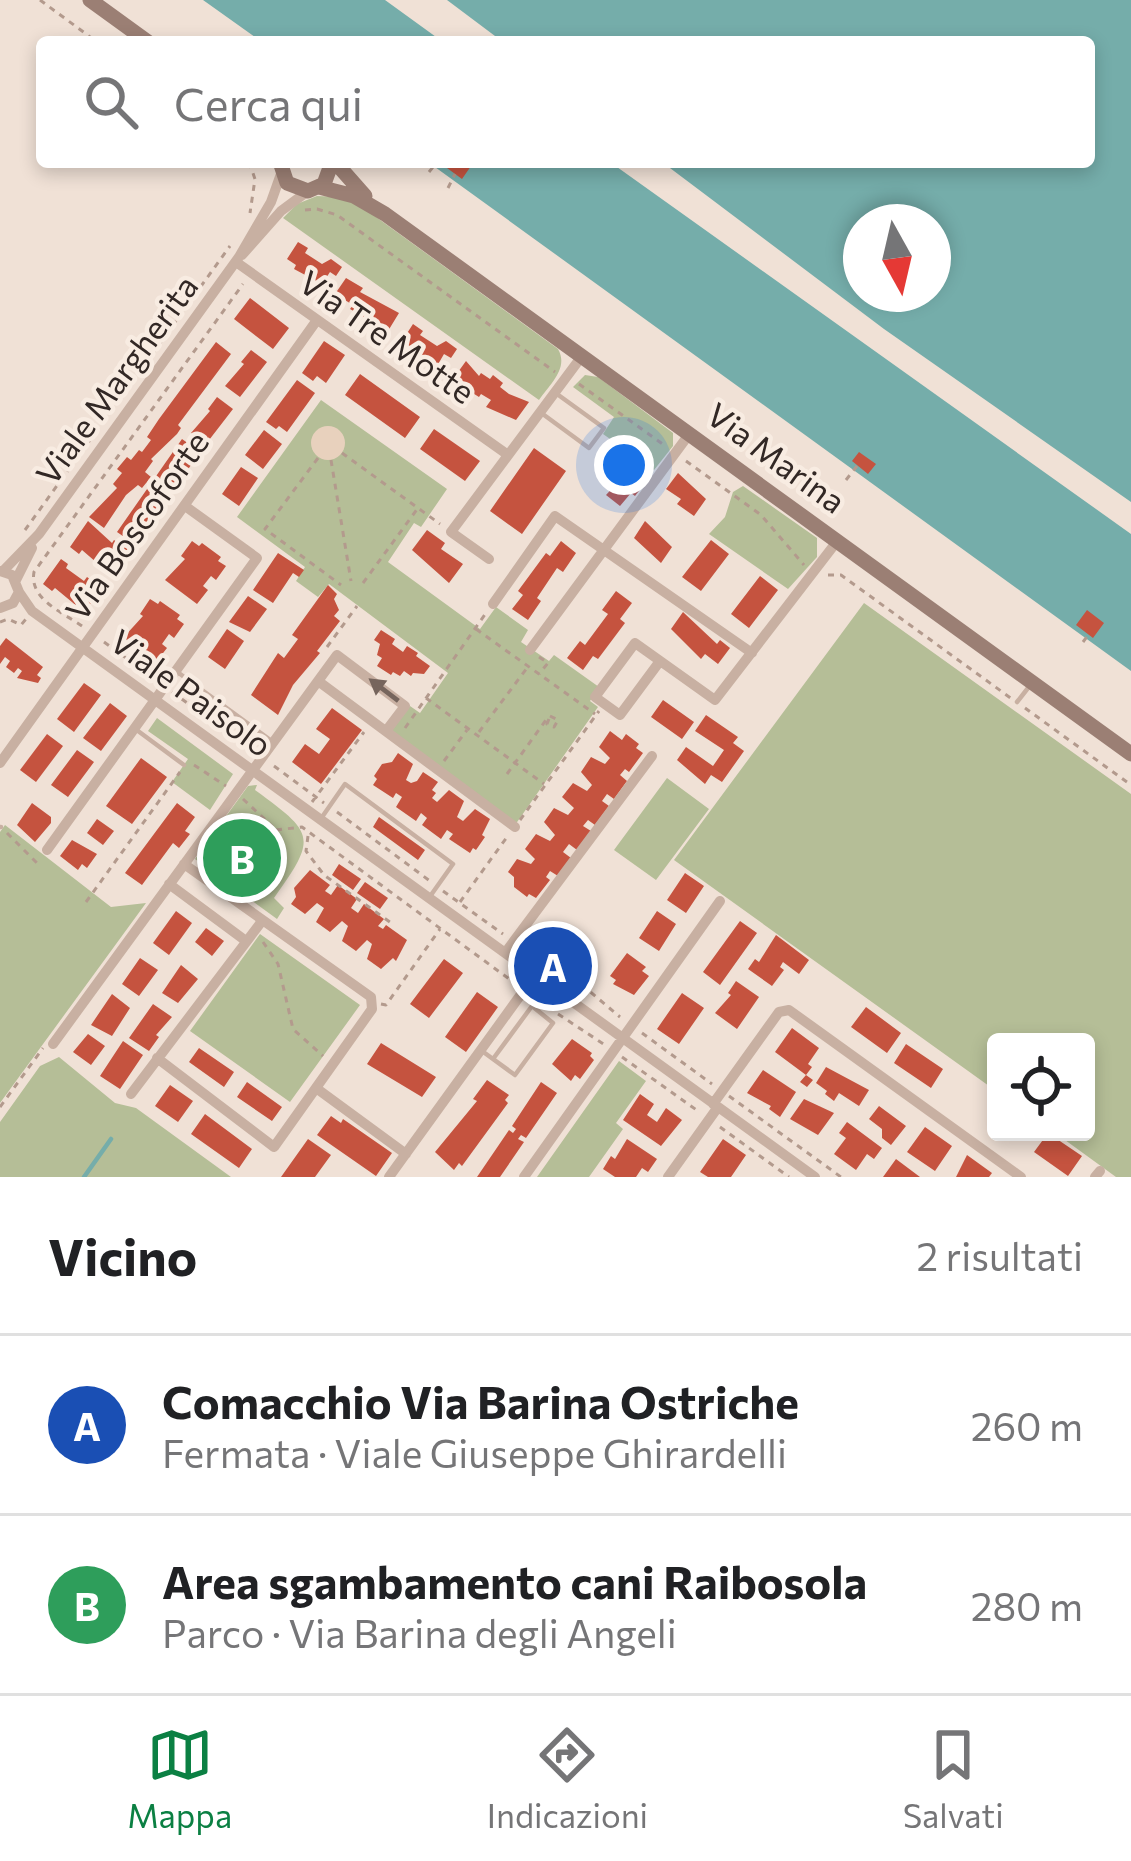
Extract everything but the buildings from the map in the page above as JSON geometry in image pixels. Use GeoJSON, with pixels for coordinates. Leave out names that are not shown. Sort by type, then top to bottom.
{"type":"FeatureCollection","features":[{"type":"Feature","properties":{"kind":"street"},"geometry":{"type":"LineString","coordinates":[[90,0],[140,36]]}},
{"type":"Feature","properties":{"kind":"street","name":"Viale Margherita"},"geometry":{"type":"LineString","coordinates":[[18,586],[1,571],[39,534],[237,260],[272,202],[280,168]]}},
{"type":"Feature","properties":{"kind":"street","name":"Via Marina"},"geometry":{"type":"LineString","coordinates":[[281,168],[292,187],[354,196],[385,214],[1131,754]]}},
{"type":"Feature","properties":{"kind":"street"},"geometry":{"type":"LineString","coordinates":[[313,189],[332,168]]}},
{"type":"Feature","properties":{"kind":"street","name":"Via Marina"},"geometry":{"type":"LineString","coordinates":[[340,168],[385,214]]}},
{"type":"Feature","properties":{"kind":"street","name":"Viale Margherita"},"geometry":{"type":"LineString","coordinates":[[237,260],[280,211],[313,189]]}},
{"type":"Feature","properties":{"kind":"street","name":"Via Tre Motte"},"geometry":{"type":"LineString","coordinates":[[237,260],[508,455]]}},
{"type":"Feature","properties":{"kind":"street","name":"Via Boscoforte"},"geometry":{"type":"LineString","coordinates":[[0,763],[317,320]]}},
{"type":"Feature","properties":{"kind":"street"},"geometry":{"type":"LineString","coordinates":[[489,559],[451,532],[582,356]]}},
{"type":"Feature","properties":{"kind":"street"},"geometry":{"type":"LineString","coordinates":[[525,647],[690,433]]}},
{"type":"Feature","properties":{"kind":"street"},"geometry":{"type":"LineString","coordinates":[[47,850],[257,558],[185,506]]}},
{"type":"Feature","properties":{"kind":"street"},"geometry":{"type":"LineString","coordinates":[[493,604],[555,516],[752,653]]}},
{"type":"Feature","properties":{"kind":"street","name":"Viale Margherita"},"geometry":{"type":"LineString","coordinates":[[4,607],[39,534]]}},
{"type":"Feature","properties":{"kind":"street"},"geometry":{"type":"LineString","coordinates":[[660,661],[620,716],[601,709],[595,697],[635,643],[716,700],[838,540]]}},
{"type":"Feature","properties":{"kind":"street","name":"Viale Paisolo"},"geometry":{"type":"LineString","coordinates":[[18,586],[29,614]]}},
{"type":"Feature","properties":{"kind":"street","name":"Viale Paisolo"},"geometry":{"type":"LineString","coordinates":[[4,607],[29,614],[84,649],[815,1177]]}},
{"type":"Feature","properties":{"kind":"street"},"geometry":{"type":"LineString","coordinates":[[48,1045],[337,655],[405,706],[392,736]]}},
{"type":"Feature","properties":{"kind":"street"},"geometry":{"type":"LineString","coordinates":[[318,681],[515,827]]}},
{"type":"Feature","properties":{"kind":"street"},"geometry":{"type":"LineString","coordinates":[[505,953],[652,756]]}},
{"type":"Feature","properties":{"kind":"street"},"geometry":{"type":"LineString","coordinates":[[157,1058],[274,1147],[373,1003],[371,997],[184,864]]}},
{"type":"Feature","properties":{"kind":"street"},"geometry":{"type":"LineString","coordinates":[[170,884],[249,937]]}},
{"type":"Feature","properties":{"kind":"street"},"geometry":{"type":"LineString","coordinates":[[524,1177],[720,901]]}},
{"type":"Feature","properties":{"kind":"street"},"geometry":{"type":"LineString","coordinates":[[131,1094],[262,921]]}},
{"type":"Feature","properties":{"kind":"street"},"geometry":{"type":"LineString","coordinates":[[389,1177],[535,975]]}},
{"type":"Feature","properties":{"kind":"street"},"geometry":{"type":"LineString","coordinates":[[668,1177],[722,1091],[783,1009],[1021,1177]]}},
{"type":"Feature","properties":{"kind":"street"},"geometry":{"type":"LineString","coordinates":[[316,1088],[406,1154]]}},
{"type":"Feature","properties":{"kind":"lane"},"geometry":{"type":"LineString","coordinates":[[540,412],[589,448],[604,428],[555,392]]}},
{"type":"Feature","properties":{"kind":"lane","name":"Viale Paisolo"},"geometry":{"type":"LineString","coordinates":[[175,671],[273,742]]}},
{"type":"Feature","properties":{"kind":"lane"},"geometry":{"type":"LineString","coordinates":[[1017,702],[1033,682]]}},
{"type":"Feature","properties":{"kind":"lane"},"geometry":{"type":"LineString","coordinates":[[134,728],[186,762]]}},
{"type":"Feature","properties":{"kind":"lane"},"geometry":{"type":"LineString","coordinates":[[320,820],[345,784],[454,864],[429,898]]}},
{"type":"Feature","properties":{"kind":"lane"},"geometry":{"type":"LineString","coordinates":[[480,1050],[515,1075],[554,1023],[532,1006],[493,1059]]}},
{"type":"Feature","properties":{"kind":"lane"},"geometry":{"type":"LineString","coordinates":[[509,1011],[521,1020]]}},
{"type":"Feature","properties":{"kind":"path"},"geometry":{"type":"LineString","coordinates":[[40,0],[90,36]]}},
{"type":"Feature","properties":{"kind":"path"},"geometry":{"type":"LineString","coordinates":[[247,222],[255,191],[250,168]]}},
{"type":"Feature","properties":{"kind":"path"},"geometry":{"type":"LineString","coordinates":[[429,172],[432,168]]}},
{"type":"Feature","properties":{"kind":"path"},"geometry":{"type":"LineString","coordinates":[[448,188],[455,174]]}},
{"type":"Feature","properties":{"kind":"path"},"geometry":{"type":"LineString","coordinates":[[299,212],[317,208],[337,215],[761,515],[813,573],[841,575],[1131,785]]}},
{"type":"Feature","properties":{"kind":"path"},"geometry":{"type":"LineString","coordinates":[[23,532],[230,247]]}},
{"type":"Feature","properties":{"kind":"path"},"geometry":{"type":"LineString","coordinates":[[342,454],[451,532]]}},
{"type":"Feature","properties":{"kind":"path"},"geometry":{"type":"LineString","coordinates":[[318,458],[265,529],[341,585]]}},
{"type":"Feature","properties":{"kind":"path"},"geometry":{"type":"LineString","coordinates":[[331,460],[351,581]]}},
{"type":"Feature","properties":{"kind":"path"},"geometry":{"type":"LineString","coordinates":[[846,481],[857,466]]}},
{"type":"Feature","properties":{"kind":"path"},"geometry":{"type":"LineString","coordinates":[[363,583],[418,508]]}},
{"type":"Feature","properties":{"kind":"path"},"geometry":{"type":"LineString","coordinates":[[392,736],[426,698],[493,604]]}},
{"type":"Feature","properties":{"kind":"path"},"geometry":{"type":"LineString","coordinates":[[337,655],[327,648],[357,606]]}},
{"type":"Feature","properties":{"kind":"path"},"geometry":{"type":"LineString","coordinates":[[0,622],[21,625],[29,614]]}},
{"type":"Feature","properties":{"kind":"path"},"geometry":{"type":"LineString","coordinates":[[459,903],[601,709],[539,674],[475,628]]}},
{"type":"Feature","properties":{"kind":"path"},"geometry":{"type":"LineString","coordinates":[[1083,642],[1089,634]]}},
{"type":"Feature","properties":{"kind":"path"},"geometry":{"type":"LineString","coordinates":[[511,654],[525,647]]}},
{"type":"Feature","properties":{"kind":"path"},"geometry":{"type":"LineString","coordinates":[[539,674],[548,663]]}},
{"type":"Feature","properties":{"kind":"path"},"geometry":{"type":"LineString","coordinates":[[477,736],[528,666]]}},
{"type":"Feature","properties":{"kind":"path"},"geometry":{"type":"LineString","coordinates":[[426,698],[545,785]]}},
{"type":"Feature","properties":{"kind":"path"},"geometry":{"type":"LineString","coordinates":[[507,774],[546,720]]}},
{"type":"Feature","properties":{"kind":"path"},"geometry":{"type":"LineString","coordinates":[[306,810],[373,722]]}},
{"type":"Feature","properties":{"kind":"path"},"geometry":{"type":"LineString","coordinates":[[438,770],[468,729]]}},
{"type":"Feature","properties":{"kind":"path"},"geometry":{"type":"LineString","coordinates":[[86,902],[186,762],[236,793],[276,830],[279,850],[248,911]]}},
{"type":"Feature","properties":{"kind":"path"},"geometry":{"type":"LineString","coordinates":[[316,796],[459,903],[568,973],[590,995],[841,1177]]}},
{"type":"Feature","properties":{"kind":"path"},"geometry":{"type":"LineString","coordinates":[[320,820],[310,833],[306,851],[318,869],[394,925]]}},
{"type":"Feature","properties":{"kind":"path"},"geometry":{"type":"LineString","coordinates":[[0,827],[38,864]]}},
{"type":"Feature","properties":{"kind":"path"},"geometry":{"type":"LineString","coordinates":[[276,830],[302,827],[440,929],[386,1005],[373,1003]]}},
{"type":"Feature","properties":{"kind":"path"},"geometry":{"type":"LineString","coordinates":[[249,937],[276,958],[293,1029],[333,1062]]}},
{"type":"Feature","properties":{"kind":"path"},"geometry":{"type":"LineString","coordinates":[[0,1107],[48,1045]]}},
{"type":"Feature","properties":{"kind":"green space"},"geometry":{"type":"Polygon","coordinates":[[[317,196],[341,197],[365,209],[558,349],[560,369],[539,400],[283,218],[297,204],[317,196]]]}},
{"type":"Feature","properties":{"kind":"green space"},"geometry":{"type":"Polygon","coordinates":[[[585,375],[598,377],[673,433],[673,446],[654,470],[603,434],[614,417],[573,387],[585,375]]]}},
{"type":"Feature","properties":{"kind":"green space"},"geometry":{"type":"Polygon","coordinates":[[[321,400],[447,489],[421,527],[414,523],[388,562],[480,629],[496,607],[528,630],[521,642],[549,661],[554,655],[599,687],[590,701],[598,707],[515,825],[389,732],[410,706],[420,713],[448,673],[329,584],[318,597],[296,581],[305,567],[237,517],[321,400]]]}},
{"type":"Feature","properties":{"kind":"green space"},"geometry":{"type":"Polygon","coordinates":[[[743,486],[817,538],[817,557],[788,589],[709,534],[725,517],[733,492],[743,486]]]}},
{"type":"Feature","properties":{"kind":"green space"},"geometry":{"type":"Polygon","coordinates":[[[864,603],[1131,794],[1131,1177],[1116,1177],[1066,1141],[1095,1141],[1095,1033],[987,1033],[987,1085],[674,860],[864,603]]]}},
{"type":"Feature","properties":{"kind":"green space"},"geometry":{"type":"Polygon","coordinates":[[[157,718],[233,774],[210,810],[172,782],[188,759],[148,731],[157,718]]]}},
{"type":"Feature","properties":{"kind":"green space"},"geometry":{"type":"Polygon","coordinates":[[[667,778],[709,809],[656,880],[614,850],[667,778]]]}},
{"type":"Feature","properties":{"kind":"green space"},"geometry":{"type":"Polygon","coordinates":[[[257,785],[255,790],[289,816],[303,837],[298,861],[274,898],[284,908],[277,919],[195,859],[248,786],[257,785]]]}},
{"type":"Feature","properties":{"kind":"green space"},"geometry":{"type":"Polygon","coordinates":[[[5,825],[111,907],[146,903],[0,1103],[0,832],[5,825]]]}},
{"type":"Feature","properties":{"kind":"green space"},"geometry":{"type":"Polygon","coordinates":[[[260,934],[360,1005],[290,1102],[190,1031],[260,934]]]}},
{"type":"Feature","properties":{"kind":"green space"},"geometry":{"type":"Polygon","coordinates":[[[59,1057],[115,1103],[136,1108],[231,1177],[0,1177],[0,1122],[40,1066],[59,1057]]]}},
{"type":"Feature","properties":{"kind":"green space"},"geometry":{"type":"Polygon","coordinates":[[[619,1061],[646,1081],[616,1123],[623,1129],[589,1177],[537,1177],[619,1061]]]}},
{"type":"Feature","properties":{"kind":"shaded area"},"geometry":{"type":"Polygon","coordinates":[[[328,426],[340,431],[345,443],[340,455],[328,460],[316,455],[311,443],[316,431],[328,426]]]}},
{"type":"Feature","properties":{"kind":"water"},"geometry":{"type":"Polygon","coordinates":[[[203,0],[385,0],[435,36],[254,36],[203,0]]]}},
{"type":"Feature","properties":{"kind":"water"},"geometry":{"type":"Polygon","coordinates":[[[447,0],[1131,0],[1131,502],[861,312],[951,312],[951,204],[843,204],[843,298],[670,168],[1095,168],[1095,36],[495,36],[447,0]]]}},
{"type":"Feature","properties":{"kind":"water"},"geometry":{"type":"Polygon","coordinates":[[[436,168],[618,168],[1131,534],[1131,671],[436,168]]]}},
{"type":"Feature","properties":{"kind":"waterway"},"geometry":{"type":"LineString","coordinates":[[84,1177],[111,1139]]}},
{"type":"Feature","properties":{"kind":"place","name":"Area sgambamento cani Raibosola"},"geometry":{"type":"Point","coordinates":[242,858]}},
{"type":"Feature","properties":{"kind":"place","name":"Comacchio Via Barina Ostriche"},"geometry":{"type":"Point","coordinates":[553,966]}}]}
